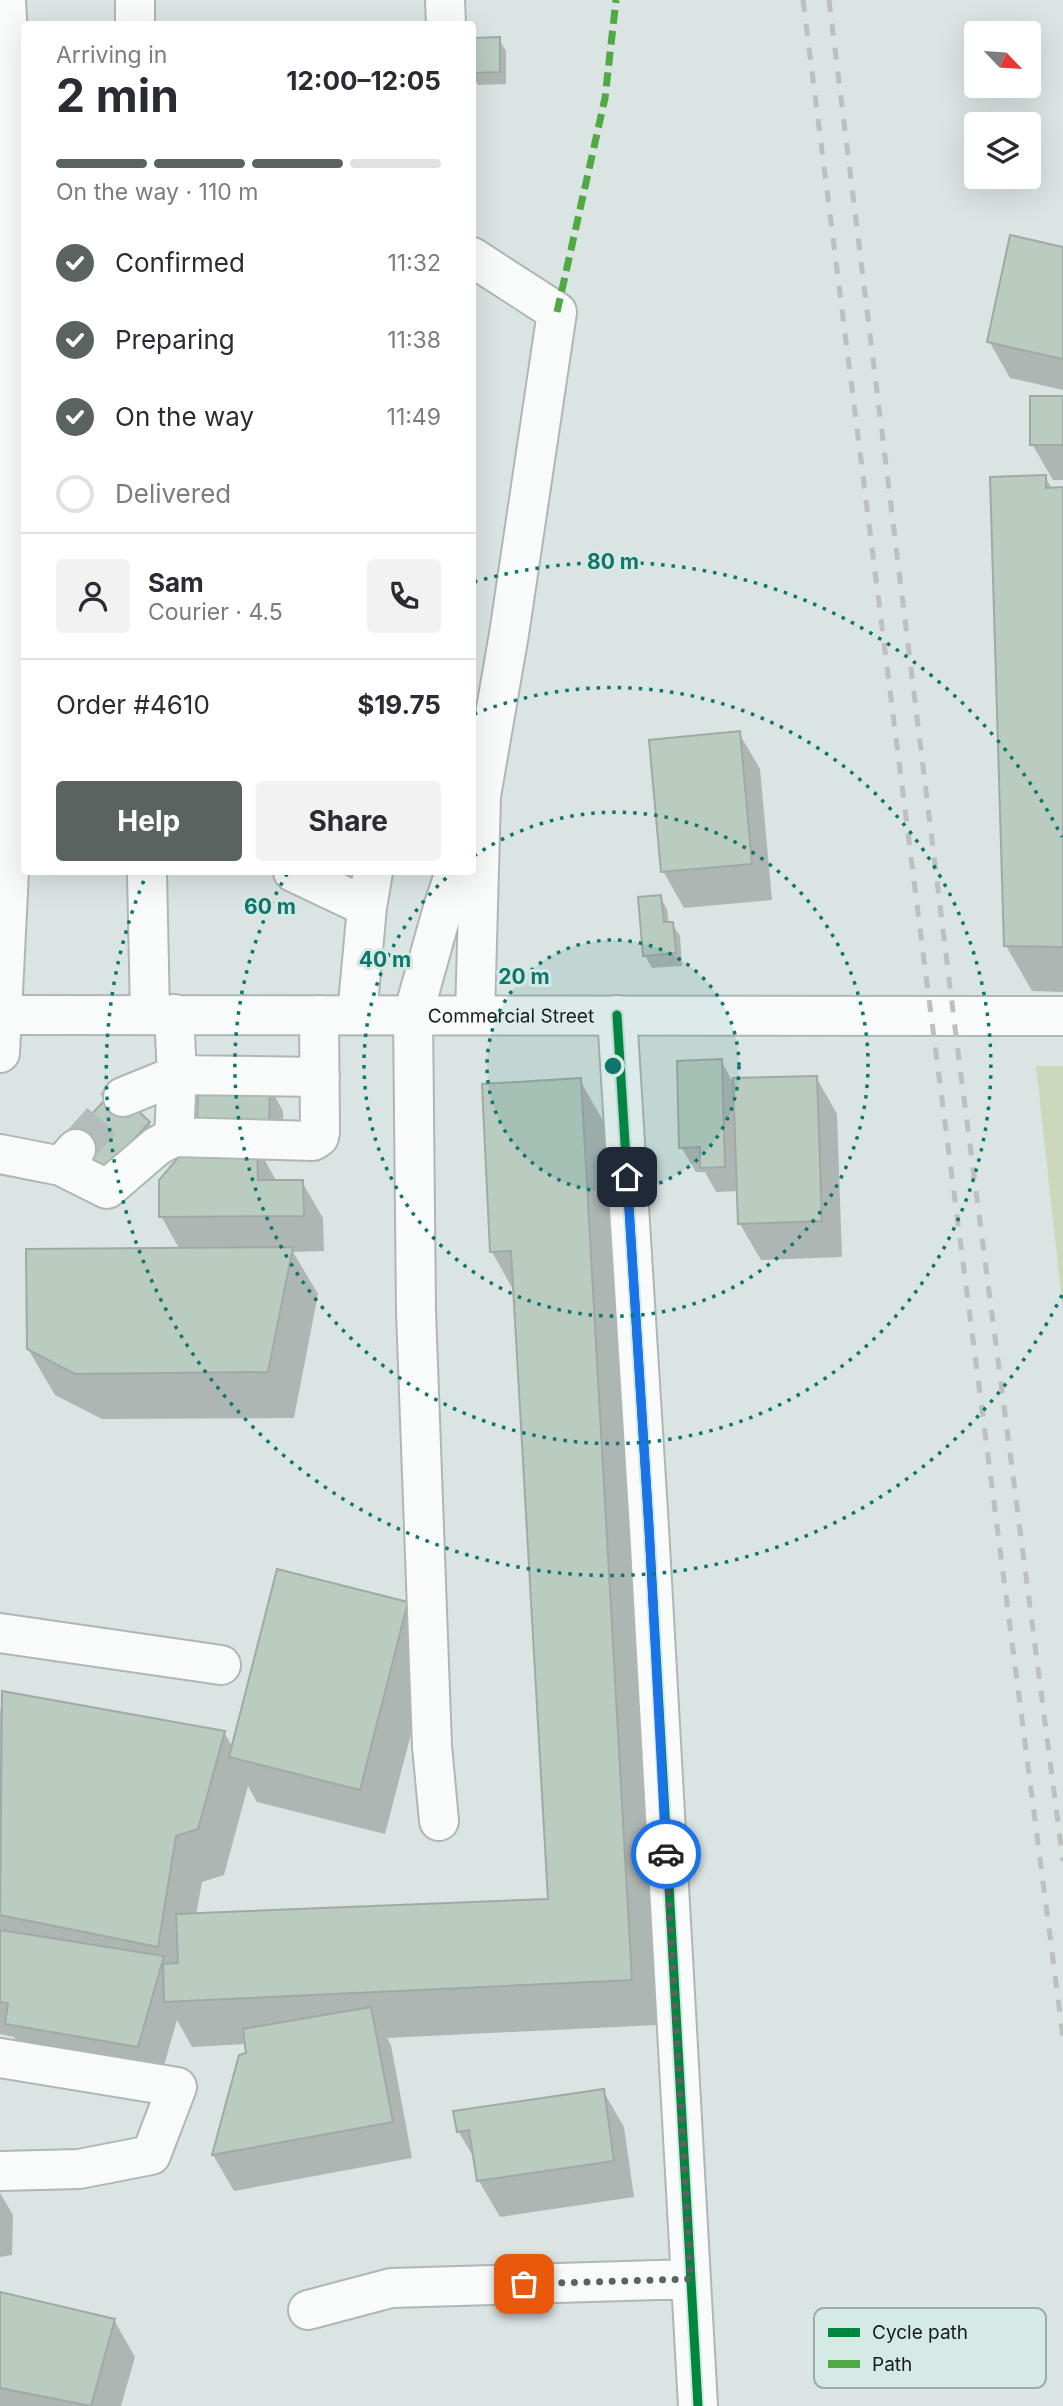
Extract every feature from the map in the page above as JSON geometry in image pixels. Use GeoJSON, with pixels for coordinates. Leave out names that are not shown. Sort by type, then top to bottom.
{"type":"FeatureCollection","features":[{"type":"Feature","properties":{"kind":"main road"},"geometry":{"type":"LineString","coordinates":[[0,1053],[1,1015],[18,847],[15,751],[21,476],[21,261],[6,0]]}},
{"type":"Feature","properties":{"kind":"main road"},"geometry":{"type":"LineString","coordinates":[[135,0],[135,21]]}},
{"type":"Feature","properties":{"kind":"main road"},"geometry":{"type":"LineString","coordinates":[[445,0],[446,21]]}},
{"type":"Feature","properties":{"kind":"main road"},"geometry":{"type":"LineString","coordinates":[[475,1015],[477,808],[509,634],[556,312],[476,260]]}},
{"type":"Feature","properties":{"kind":"main road"},"geometry":{"type":"LineString","coordinates":[[147,875],[162,1014],[177,1075],[174,1137]]}},
{"type":"Feature","properties":{"kind":"main road"},"geometry":{"type":"LineString","coordinates":[[439,1821],[432,1746],[416,1311],[414,1015],[454,875]]}},
{"type":"Feature","properties":{"kind":"main road"},"geometry":{"type":"LineString","coordinates":[[315,877],[370,889],[357,1015]]}},
{"type":"Feature","properties":{"kind":"main road","name":"Commercial Street"},"geometry":{"type":"LineString","coordinates":[[1,1015],[1063,1016]]}},
{"type":"Feature","properties":{"kind":"main road"},"geometry":{"type":"LineString","coordinates":[[0,1154],[68,1158],[107,1189],[157,1146],[174,1137],[317,1139],[320,1132],[318,1015]]}},
{"type":"Feature","properties":{"kind":"main road"},"geometry":{"type":"LineString","coordinates":[[617,1015],[649,1528],[698,2406]]}},
{"type":"Feature","properties":{"kind":"main road"},"geometry":{"type":"LineString","coordinates":[[123,1097],[177,1075],[320,1077]]}},
{"type":"Feature","properties":{"kind":"main road"},"geometry":{"type":"LineString","coordinates":[[0,1633],[221,1665]]}},
{"type":"Feature","properties":{"kind":"main road"},"geometry":{"type":"LineString","coordinates":[[0,2058],[177,2087],[151,2155],[79,2169],[0,2171]]}},
{"type":"Feature","properties":{"kind":"main road"},"geometry":{"type":"LineString","coordinates":[[309,2310],[391,2288],[691,2279]]}},
{"type":"Feature","properties":{"kind":"green space"},"geometry":{"type":"Polygon","coordinates":[[[1036,1066],[1063,1066],[1063,1311],[1036,1066]]]}},
{"type":"Feature","properties":{"kind":"building"},"geometry":{"type":"Polygon","coordinates":[[[500,37],[500,72],[476,73],[476,38],[500,37]]]}},
{"type":"Feature","properties":{"kind":"building"},"geometry":{"type":"Polygon","coordinates":[[[1010,235],[1063,247],[1063,359],[987,342],[1010,235]]]}},
{"type":"Feature","properties":{"kind":"building"},"geometry":{"type":"Polygon","coordinates":[[[1030,396],[1063,396],[1063,445],[1030,445],[1030,396]]]}},
{"type":"Feature","properties":{"kind":"building"},"geometry":{"type":"Polygon","coordinates":[[[1046,475],[1046,488],[1063,487],[1063,947],[1004,946],[990,477],[1046,475]]]}},
{"type":"Feature","properties":{"kind":"building"},"geometry":{"type":"Polygon","coordinates":[[[740,731],[752,864],[661,872],[649,740],[740,731]]]}},
{"type":"Feature","properties":{"kind":"building"},"geometry":{"type":"Polygon","coordinates":[[[661,895],[664,922],[673,922],[676,953],[643,956],[638,897],[661,895]]]}},
{"type":"Feature","properties":{"kind":"building"},"geometry":{"type":"Polygon","coordinates":[[[722,1059],[725,1167],[700,1168],[700,1147],[679,1148],[677,1061],[722,1059]]]}},
{"type":"Feature","properties":{"kind":"building"},"geometry":{"type":"Polygon","coordinates":[[[817,1076],[822,1221],[738,1224],[733,1078],[817,1076]]]}},
{"type":"Feature","properties":{"kind":"building"},"geometry":{"type":"Polygon","coordinates":[[[581,1078],[632,1980],[164,2002],[163,1964],[178,1963],[176,1914],[548,1899],[511,1251],[490,1252],[482,1084],[581,1078]]]}},
{"type":"Feature","properties":{"kind":"building"},"geometry":{"type":"Polygon","coordinates":[[[198,1084],[270,1084],[269,1130],[197,1130],[198,1084]]]}},
{"type":"Feature","properties":{"kind":"building"},"geometry":{"type":"Polygon","coordinates":[[[115,1089],[150,1122],[102,1173],[67,1141],[115,1089]]]}},
{"type":"Feature","properties":{"kind":"building"},"geometry":{"type":"Polygon","coordinates":[[[257,1144],[258,1180],[303,1180],[304,1216],[159,1217],[159,1180],[189,1145],[257,1144]]]}},
{"type":"Feature","properties":{"kind":"building"},"geometry":{"type":"Polygon","coordinates":[[[293,1247],[268,1372],[75,1374],[27,1349],[26,1249],[293,1247]]]}},
{"type":"Feature","properties":{"kind":"building"},"geometry":{"type":"Polygon","coordinates":[[[277,1569],[408,1602],[360,1790],[229,1757],[277,1569]]]}},
{"type":"Feature","properties":{"kind":"building"},"geometry":{"type":"Polygon","coordinates":[[[2,1691],[225,1731],[198,1829],[176,1836],[158,1947],[0,1915],[2,1691]]]}},
{"type":"Feature","properties":{"kind":"building"},"geometry":{"type":"Polygon","coordinates":[[[0,1930],[164,1956],[138,2047],[5,2024],[8,2003],[0,2002],[0,1930]]]}},
{"type":"Feature","properties":{"kind":"building"},"geometry":{"type":"Polygon","coordinates":[[[371,2007],[393,2122],[212,2155],[239,2055],[246,2053],[243,2029],[371,2007]]]}},
{"type":"Feature","properties":{"kind":"building"},"geometry":{"type":"Polygon","coordinates":[[[604,2089],[614,2161],[477,2181],[469,2130],[457,2132],[453,2111],[604,2089]]]}},
{"type":"Feature","properties":{"kind":"building"},"geometry":{"type":"Polygon","coordinates":[[[0,2292],[115,2319],[91,2406],[0,2388],[0,2292]]]}},
{"type":"Feature","properties":{"kind":"tunnel"},"geometry":{"type":"LineString","coordinates":[[76,1149],[123,1097]]}},
{"type":"Feature","properties":{"kind":"railway"},"geometry":{"type":"LineString","coordinates":[[803,0],[1063,2037]]}},
{"type":"Feature","properties":{"kind":"railway"},"geometry":{"type":"LineString","coordinates":[[829,0],[959,1060],[1063,1861]]}},
{"type":"Feature","properties":{"kind":"marked path"},"geometry":{"type":"LineString","coordinates":[[557,312],[605,98],[616,0]]}},
{"type":"Feature","properties":{"kind":"cycle path"},"geometry":{"type":"LineString","coordinates":[[617,1015],[649,1528],[698,2406]]}},
{"type":"Feature","properties":{"kind":"way so far"},"geometry":{"type":"LineString","coordinates":[[524,2284],[691,2279],[666,1854]]}},
{"type":"Feature","properties":{"kind":"route"},"geometry":{"type":"LineString","coordinates":[[627,1177],[666,1854]]}}]}
